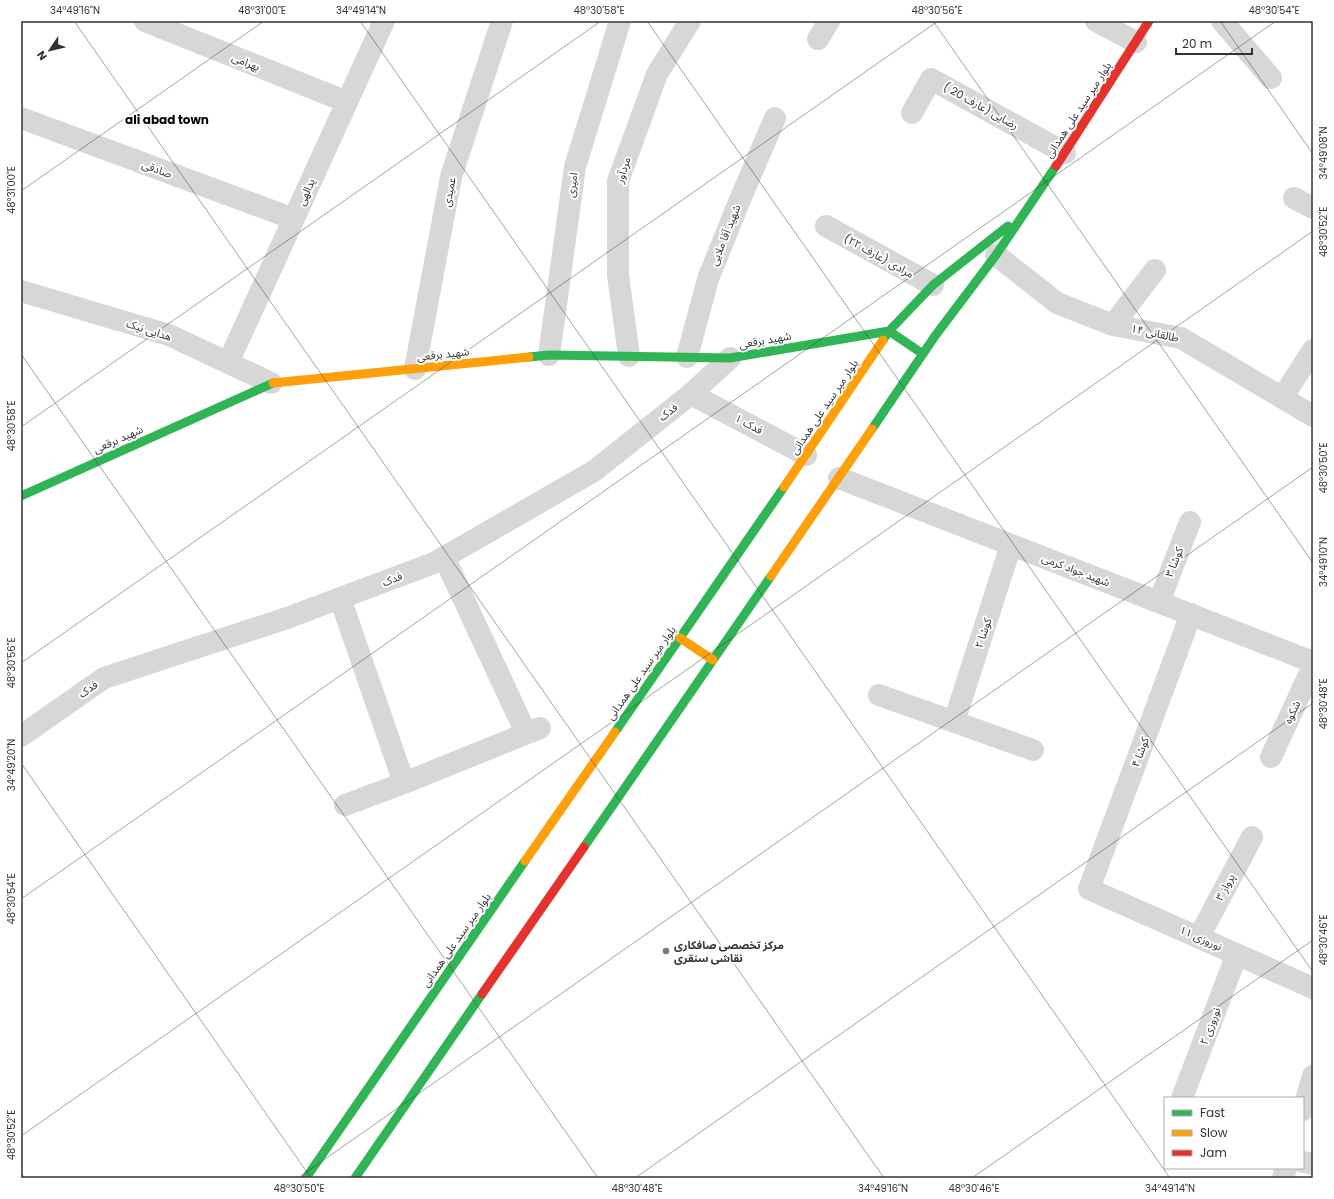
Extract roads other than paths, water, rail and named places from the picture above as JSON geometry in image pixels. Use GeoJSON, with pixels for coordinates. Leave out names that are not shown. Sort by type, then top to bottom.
{"type":"FeatureCollection","features":[{"type":"Feature","properties":{"kind":"main road","name":"بلوار میر سید علی همدانی"},"geometry":{"type":"LineString","coordinates":[[355,1178],[839,478],[935,336],[996,255],[1065,153],[1149,21]]}},
{"type":"Feature","properties":{"kind":"main road","name":"بلوار میر سید علی همدانی"},"geometry":{"type":"LineString","coordinates":[[306,1178],[806,455],[889,331],[933,286],[1026,211]]}},
{"type":"Feature","properties":{"kind":"main road","name":"شهید برقعی"},"geometry":{"type":"LineString","coordinates":[[21,496],[271,383],[549,355],[730,358],[889,331]]}},
{"type":"Feature","properties":{"kind":"main road"},"geometry":{"type":"LineString","coordinates":[[889,331],[923,354]]}},
{"type":"Feature","properties":{"kind":"main road"},"geometry":{"type":"LineString","coordinates":[[680,638],[713,660]]}},
{"type":"Feature","properties":{"kind":"street","name":"بهرامی"},"geometry":{"type":"LineString","coordinates":[[145,21],[347,102]]}},
{"type":"Feature","properties":{"kind":"street","name":"یدالهی"},"geometry":{"type":"LineString","coordinates":[[228,363],[384,21]]}},
{"type":"Feature","properties":{"kind":"street","name":"عمیدی"},"geometry":{"type":"LineString","coordinates":[[415,369],[451,177],[502,21]]}},
{"type":"Feature","properties":{"kind":"street","name":"امیری"},"geometry":{"type":"LineString","coordinates":[[549,355],[575,167],[620,21]]}},
{"type":"Feature","properties":{"kind":"street","name":"مردآور"},"geometry":{"type":"LineString","coordinates":[[629,356],[618,275],[618,181],[657,74],[690,21]]}},
{"type":"Feature","properties":{"kind":"street"},"geometry":{"type":"LineString","coordinates":[[1096,21],[1136,42]]}},
{"type":"Feature","properties":{"kind":"street"},"geometry":{"type":"LineString","coordinates":[[1222,21],[1271,78]]}},
{"type":"Feature","properties":{"kind":"street","name":"رضایی (عارف 20 )"},"geometry":{"type":"LineString","coordinates":[[912,113],[931,79],[1065,153]]}},
{"type":"Feature","properties":{"kind":"street","name":"صادقی"},"geometry":{"type":"LineString","coordinates":[[21,118],[294,219]]}},
{"type":"Feature","properties":{"kind":"street","name":"شهید آقا ملایی"},"geometry":{"type":"LineString","coordinates":[[687,357],[708,278],[775,118]]}},
{"type":"Feature","properties":{"kind":"street"},"geometry":{"type":"LineString","coordinates":[[1294,198],[1313,208]]}},
{"type":"Feature","properties":{"kind":"street","name":"مرادی (عارف ۲۲)"},"geometry":{"type":"LineString","coordinates":[[826,226],[933,286]]}},
{"type":"Feature","properties":{"kind":"street","name":"طالقانی ۱۴"},"geometry":{"type":"LineString","coordinates":[[996,255],[1057,303],[1114,324],[1182,338],[1313,416]]}},
{"type":"Feature","properties":{"kind":"street"},"geometry":{"type":"LineString","coordinates":[[1114,324],[1154,270]]}},
{"type":"Feature","properties":{"kind":"street","name":"هدایی نیک"},"geometry":{"type":"LineString","coordinates":[[21,291],[169,335],[271,383]]}},
{"type":"Feature","properties":{"kind":"street"},"geometry":{"type":"LineString","coordinates":[[1282,398],[1313,350]]}},
{"type":"Feature","properties":{"kind":"street","name":"فدک"},"geometry":{"type":"LineString","coordinates":[[21,736],[104,678],[287,618],[434,563],[594,471],[691,394],[730,358]]}},
{"type":"Feature","properties":{"kind":"street","name":"فدک ۱"},"geometry":{"type":"LineString","coordinates":[[691,394],[806,455]]}},
{"type":"Feature","properties":{"kind":"street","name":"شهید جواد کرمی"},"geometry":{"type":"LineString","coordinates":[[839,478],[1313,662]]}},
{"type":"Feature","properties":{"kind":"street","name":"کوشا ۳"},"geometry":{"type":"LineString","coordinates":[[1158,602],[1190,522]]}},
{"type":"Feature","properties":{"kind":"street","name":"کوشا ۲"},"geometry":{"type":"LineString","coordinates":[[954,722],[1011,545]]}},
{"type":"Feature","properties":{"kind":"street"},"geometry":{"type":"LineString","coordinates":[[345,804],[404,783],[533,730],[444,557]]}},
{"type":"Feature","properties":{"kind":"street"},"geometry":{"type":"LineString","coordinates":[[340,598],[404,783]]}},
{"type":"Feature","properties":{"kind":"street","name":"کوشا ۴"},"geometry":{"type":"LineString","coordinates":[[1089,889],[1191,614]]}},
{"type":"Feature","properties":{"kind":"street","name":"شکوه"},"geometry":{"type":"LineString","coordinates":[[1271,757],[1313,666]]}},
{"type":"Feature","properties":{"kind":"street"},"geometry":{"type":"LineString","coordinates":[[879,695],[1033,750]]}},
{"type":"Feature","properties":{"kind":"street","name":"پرواز ۳"},"geometry":{"type":"LineString","coordinates":[[1199,937],[1252,837]]}},
{"type":"Feature","properties":{"kind":"street","name":"نوروزی ۱۱"},"geometry":{"type":"LineString","coordinates":[[1089,889],[1313,988]]}},
{"type":"Feature","properties":{"kind":"street","name":"نوروزی ۲"},"geometry":{"type":"LineString","coordinates":[[1182,1097],[1237,954]]}},
{"type":"Feature","properties":{"kind":"street"},"geometry":{"type":"LineString","coordinates":[[1304,1107],[1313,1076]]}},
{"type":"Feature","properties":{"kind":"place","name":"مرکز تخصصی صافکاری نقاشی سنقری"},"geometry":{"type":"Point","coordinates":[666,951]}},
{"type":"Feature","properties":{"kind":"district","name":"ali abad town"},"geometry":{"type":"Point","coordinates":[167,119]}}]}
